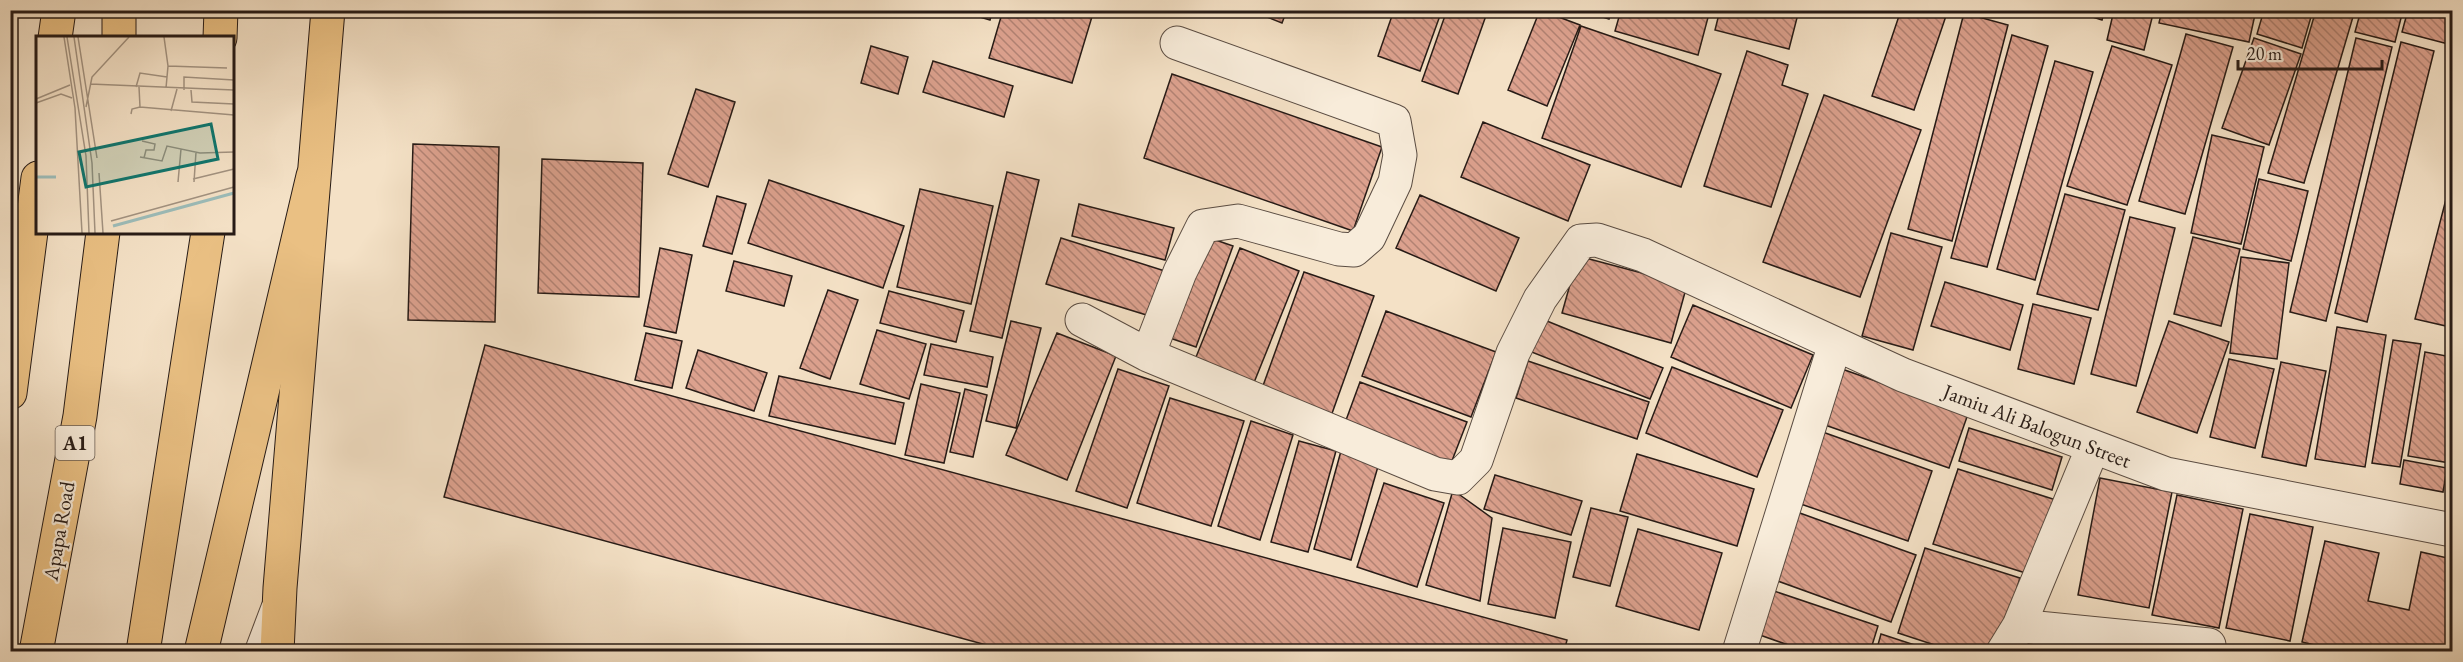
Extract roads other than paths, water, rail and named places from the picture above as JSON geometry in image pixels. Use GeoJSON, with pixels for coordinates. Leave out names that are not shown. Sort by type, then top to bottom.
{"type":"FeatureCollection","features":[{"type":"Feature","properties":{"kind":"main road"},"geometry":{"type":"LineString","coordinates":[[55,36],[58,10]]}},
{"type":"Feature","properties":{"kind":"main road"},"geometry":{"type":"LineString","coordinates":[[118,10],[119,36]]}},
{"type":"Feature","properties":{"kind":"main road"},"geometry":{"type":"LineString","coordinates":[[219,36],[221,10]]}},
{"type":"Feature","properties":{"kind":"main road"},"geometry":{"type":"LineString","coordinates":[[277,651],[280,588],[328,10]]}},
{"type":"Feature","properties":{"kind":"main road"},"geometry":{"type":"LineString","coordinates":[[201,651],[313,176]]}},
{"type":"Feature","properties":{"kind":"main road"},"geometry":{"type":"LineString","coordinates":[[10,393],[36,193]]}},
{"type":"Feature","properties":{"kind":"main road","name":"Apapa Road"},"geometry":{"type":"LineString","coordinates":[[36,651],[80,416],[103,234]]}},
{"type":"Feature","properties":{"kind":"main road"},"geometry":{"type":"LineString","coordinates":[[143,651],[208,234]]}},
{"type":"Feature","properties":{"kind":"street"},"geometry":{"type":"LineString","coordinates":[[1082,320],[1148,356],[1180,272],[1203,226],[1238,221],[1339,249],[1354,250],[1369,237],[1395,182],[1400,155],[1394,121],[1177,43]]}},
{"type":"Feature","properties":{"kind":"street","name":"Jamiu Ali Balogun Street"},"geometry":{"type":"LineString","coordinates":[[1148,356],[1435,474],[1458,478],[1476,460],[1513,353],[1540,299],[1576,247],[1581,242],[1597,240],[1643,255],[1903,375],[2166,474],[2452,530]]}},
{"type":"Feature","properties":{"kind":"street"},"geometry":{"type":"LineString","coordinates":[[1739,651],[1835,344]]}},
{"type":"Feature","properties":{"kind":"street"},"geometry":{"type":"LineString","coordinates":[[2093,447],[2011,639],[2209,645]]}},
{"type":"Feature","properties":{"kind":"lane"},"geometry":{"type":"LineString","coordinates":[[255,651],[280,588]]}}]}
